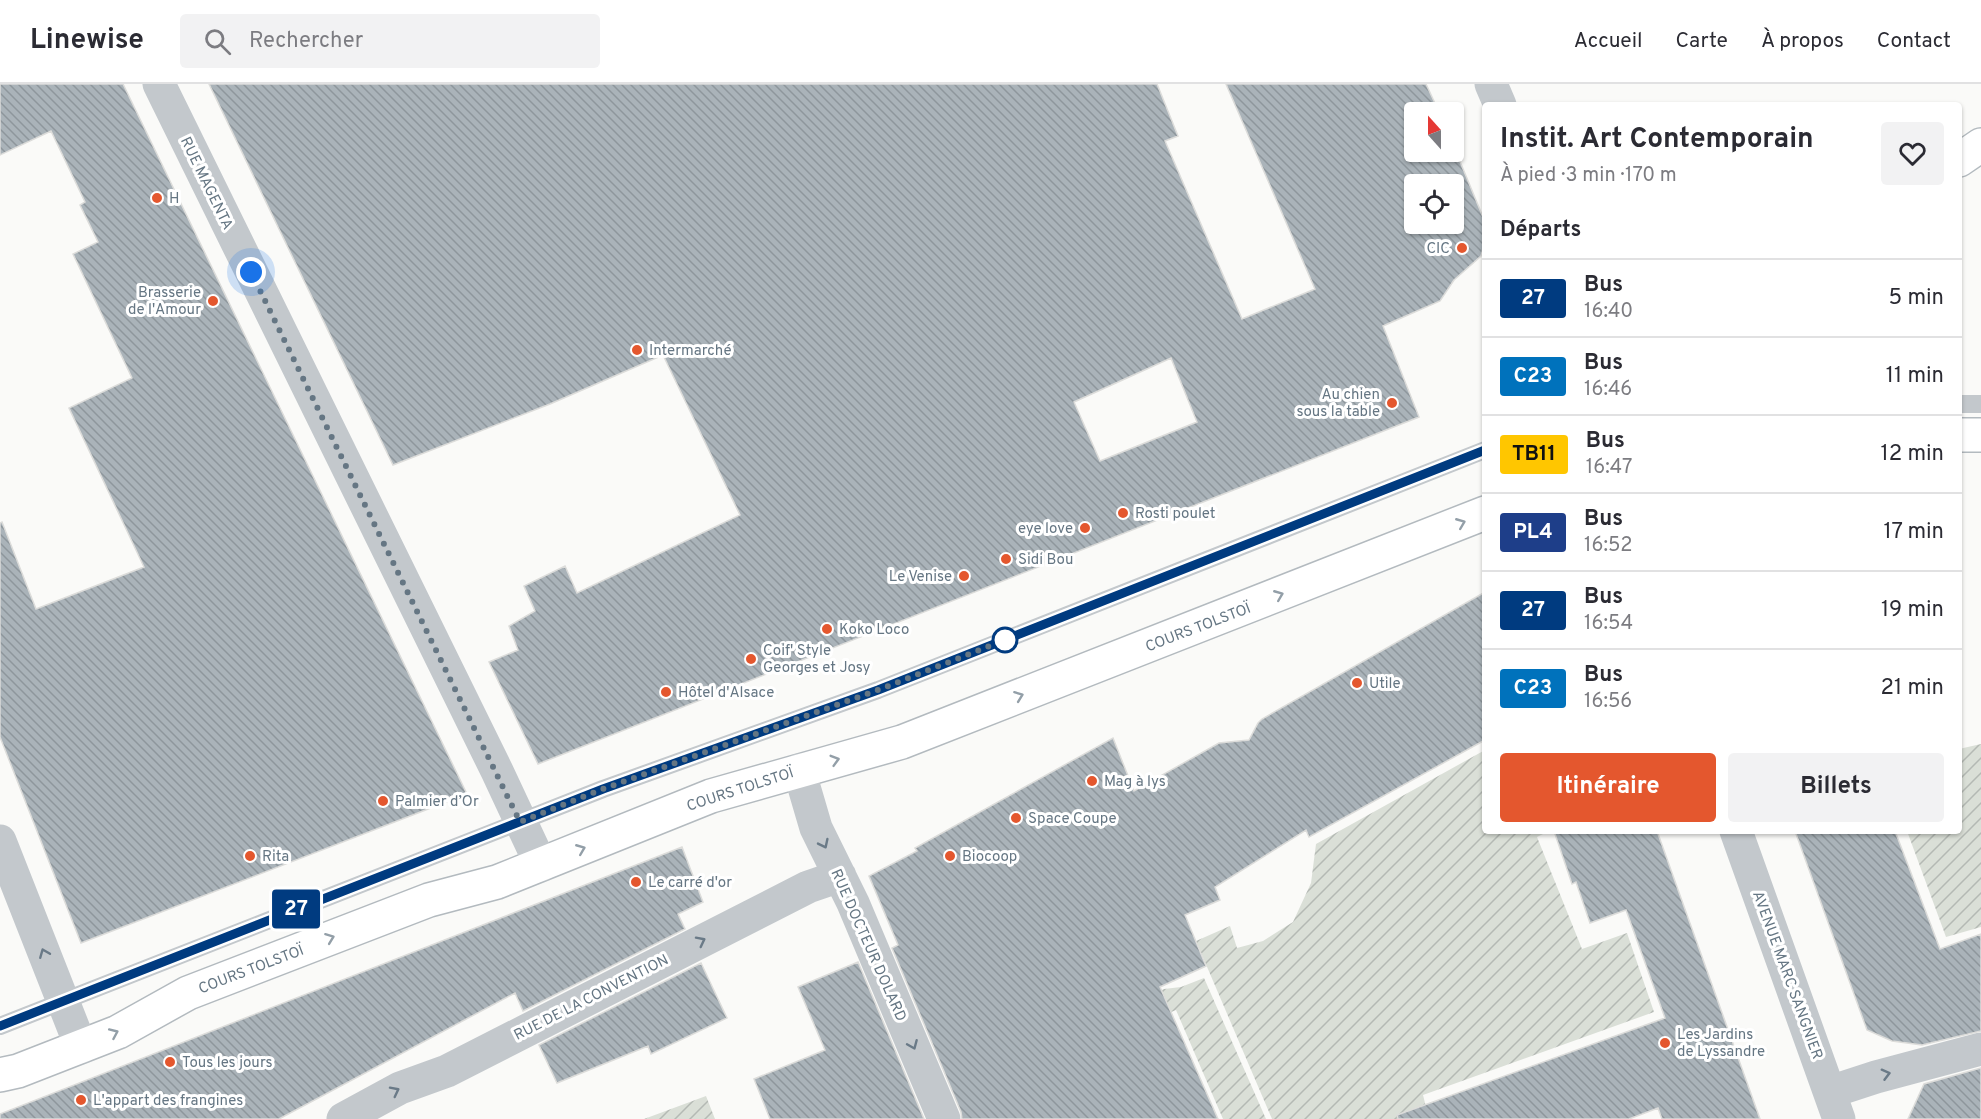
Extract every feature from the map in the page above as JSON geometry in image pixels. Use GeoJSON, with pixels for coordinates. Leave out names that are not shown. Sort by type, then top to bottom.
{"type":"FeatureCollection","features":[{"type":"Feature","properties":{"kind":"main road"},"geometry":{"type":"LineString","coordinates":[[1962,158],[1981,145]]}},
{"type":"Feature","properties":{"kind":"main road"},"geometry":{"type":"LineString","coordinates":[[1962,435],[1981,435]]}},
{"type":"Feature","properties":{"kind":"main road","name":"COURS TOLSTOÏ"},"geometry":{"type":"LineString","coordinates":[[0,1076],[118,1032],[188,993],[429,900],[497,882],[711,796],[902,742],[1482,514]]}},
{"type":"Feature","properties":{"kind":"street","name":"RUE MAGENTA"},"geometry":{"type":"LineString","coordinates":[[159,84],[541,865]]}},
{"type":"Feature","properties":{"kind":"street"},"geometry":{"type":"LineString","coordinates":[[1491,84],[1499,102]]}},
{"type":"Feature","properties":{"kind":"street","name":"RUE DOCTEUR DOLARD"},"geometry":{"type":"LineString","coordinates":[[799,770],[816,828],[853,903],[944,1119]]}},
{"type":"Feature","properties":{"kind":"street","name":"AVENUE MARC SANGNIER"},"geometry":{"type":"LineString","coordinates":[[1737,834],[1835,1106]]}},
{"type":"Feature","properties":{"kind":"street"},"geometry":{"type":"LineString","coordinates":[[0,841],[81,1047]]}},
{"type":"Feature","properties":{"kind":"street","name":"RUE DE LA CONVENTION"},"geometry":{"type":"LineString","coordinates":[[343,1119],[400,1088],[447,1071],[808,887],[840,876]]}},
{"type":"Feature","properties":{"kind":"street"},"geometry":{"type":"LineString","coordinates":[[1835,1106],[1876,1077],[1981,1049]]}},
{"type":"Feature","properties":{"kind":"lane"},"geometry":{"type":"LineString","coordinates":[[1962,404],[1981,404]]}},
{"type":"Feature","properties":{"kind":"lane"},"geometry":{"type":"LineString","coordinates":[[0,1026],[603,789],[878,690],[1482,451]]}},
{"type":"Feature","properties":{"kind":"shaded area"},"geometry":{"type":"Polygon","coordinates":[[[1981,744],[1981,927],[1946,937],[1908,834],[1962,834],[1962,748],[1981,744]]]}},
{"type":"Feature","properties":{"kind":"shaded area"},"geometry":{"type":"Polygon","coordinates":[[[1482,752],[1482,834],[1543,834],[1537,837],[1582,949],[1627,933],[1654,1012],[1423,1095],[1429,1119],[1272,1119],[1196,941],[1230,926],[1237,948],[1263,941],[1293,922],[1311,883],[1316,844],[1482,752]]]}},
{"type":"Feature","properties":{"kind":"shaded area"},"geometry":{"type":"Polygon","coordinates":[[[1204,978],[1266,1119],[1223,1119],[1176,1010],[1102,1042],[1048,1041],[1164,989],[1181,987],[1204,978]]]}},
{"type":"Feature","properties":{"kind":"shaded area"},"geometry":{"type":"Polygon","coordinates":[[[706,1096],[715,1119],[644,1119],[706,1096]]]}},
{"type":"Feature","properties":{"kind":"building"},"geometry":{"type":"Polygon","coordinates":[[[0,84],[123,84],[467,794],[81,943],[0,737],[0,523],[2,522],[36,609],[144,567],[69,408],[132,378],[73,254],[98,242],[80,205],[85,202],[51,131],[0,155],[0,84]]]}},
{"type":"Feature","properties":{"kind":"building"},"geometry":{"type":"Polygon","coordinates":[[[209,84],[1157,84],[1178,136],[1165,141],[1242,319],[1315,289],[1226,84],[1426,84],[1434,102],[1404,102],[1404,162],[1460,162],[1482,215],[1481,256],[1454,280],[1440,301],[1383,326],[1419,417],[538,764],[489,662],[518,650],[509,626],[535,611],[524,586],[565,566],[577,593],[740,515],[663,355],[550,404],[393,465],[209,84]],[[1171,358],[1074,402],[1100,461],[1197,422],[1171,358]]]}},
{"type":"Feature","properties":{"kind":"building"},"geometry":{"type":"Polygon","coordinates":[[[1482,594],[1482,742],[1309,837],[1306,830],[1215,887],[1220,900],[1185,915],[1206,966],[1160,987],[1218,1119],[962,1119],[892,948],[898,945],[869,876],[917,851],[915,848],[1113,738],[1134,791],[1219,743],[1249,740],[1262,719],[1482,594]]]}},
{"type":"Feature","properties":{"kind":"building","name":"Les Jardins de Lyssandre"},"geometry":{"type":"Polygon","coordinates":[[[1555,834],[1658,834],[1760,1119],[1662,1119],[1658,1108],[1629,1119],[1398,1119],[1397,1115],[1665,1018],[1626,910],[1590,923],[1576,882],[1572,884],[1555,834]]]}},
{"type":"Feature","properties":{"kind":"building"},"geometry":{"type":"Polygon","coordinates":[[[1796,834],[1896,834],[1940,949],[1981,934],[1981,1031],[1922,1045],[1892,1041],[1867,1030],[1796,834]]]}},
{"type":"Feature","properties":{"kind":"building"},"geometry":{"type":"Polygon","coordinates":[[[682,847],[703,902],[678,914],[685,929],[523,1011],[515,993],[279,1119],[0,1119],[0,1114],[682,847]]]}},
{"type":"Feature","properties":{"kind":"building"},"geometry":{"type":"Polygon","coordinates":[[[858,962],[924,1119],[770,1119],[754,1079],[825,1050],[798,987],[858,962]]]}},
{"type":"Feature","properties":{"kind":"building"},"geometry":{"type":"Polygon","coordinates":[[[701,963],[727,1018],[651,1054],[648,1046],[557,1083],[539,1045],[701,963]]]}},
{"type":"Feature","properties":{"kind":"building"},"geometry":{"type":"Polygon","coordinates":[[[1981,1068],[1981,1119],[1908,1119],[1924,1084],[1981,1068]]]}},
{"type":"Feature","properties":{"kind":"bus line","name":"27"},"geometry":{"type":"LineString","coordinates":[[0,1026],[603,789],[878,690],[1482,451]]}},
{"type":"Feature","properties":{"kind":"place","name":"H"},"geometry":{"type":"Point","coordinates":[157,198]}},
{"type":"Feature","properties":{"kind":"place","name":"CIC"},"geometry":{"type":"Point","coordinates":[1462,248]}},
{"type":"Feature","properties":{"kind":"place","name":"Brasserie de l'Amour"},"geometry":{"type":"Point","coordinates":[213,301]}},
{"type":"Feature","properties":{"kind":"place","name":"Intermarché"},"geometry":{"type":"Point","coordinates":[637,350]}},
{"type":"Feature","properties":{"kind":"place","name":"Au chien sous la table"},"geometry":{"type":"Point","coordinates":[1392,403]}},
{"type":"Feature","properties":{"kind":"place","name":"Rosti poulet"},"geometry":{"type":"Point","coordinates":[1123,513]}},
{"type":"Feature","properties":{"kind":"place","name":"eye love"},"geometry":{"type":"Point","coordinates":[1085,528]}},
{"type":"Feature","properties":{"kind":"place","name":"Sidi Bou"},"geometry":{"type":"Point","coordinates":[1006,559]}},
{"type":"Feature","properties":{"kind":"place","name":"Le Venise"},"geometry":{"type":"Point","coordinates":[964,576]}},
{"type":"Feature","properties":{"kind":"place","name":"Koko Loco"},"geometry":{"type":"Point","coordinates":[827,629]}},
{"type":"Feature","properties":{"kind":"place","name":"Coif' Style Georges et Josy"},"geometry":{"type":"Point","coordinates":[751,659]}},
{"type":"Feature","properties":{"kind":"place","name":"Utile"},"geometry":{"type":"Point","coordinates":[1357,683]}},
{"type":"Feature","properties":{"kind":"place","name":"Hôtel d'Alsace"},"geometry":{"type":"Point","coordinates":[666,692]}},
{"type":"Feature","properties":{"kind":"place","name":"Mag à lys"},"geometry":{"type":"Point","coordinates":[1092,781]}},
{"type":"Feature","properties":{"kind":"place","name":"Palmier d’Or"},"geometry":{"type":"Point","coordinates":[383,801]}},
{"type":"Feature","properties":{"kind":"place","name":"Space Coupe"},"geometry":{"type":"Point","coordinates":[1016,818]}},
{"type":"Feature","properties":{"kind":"place","name":"Rita"},"geometry":{"type":"Point","coordinates":[250,856]}},
{"type":"Feature","properties":{"kind":"place","name":"Biocoop"},"geometry":{"type":"Point","coordinates":[950,856]}},
{"type":"Feature","properties":{"kind":"place","name":"Le carré d'or"},"geometry":{"type":"Point","coordinates":[636,882]}},
{"type":"Feature","properties":{"kind":"place","name":"Les Jardins de Lyssandre"},"geometry":{"type":"Point","coordinates":[1665,1043]}},
{"type":"Feature","properties":{"kind":"place","name":"Tous les jours"},"geometry":{"type":"Point","coordinates":[170,1062]}},
{"type":"Feature","properties":{"kind":"place","name":"L'appart des frangines"},"geometry":{"type":"Point","coordinates":[81,1100]}},
{"type":"Feature","properties":{"kind":"route"},"geometry":{"type":"LineString","coordinates":[[251,272],[520,822],[603,789],[878,690],[1005,640]]}}]}
